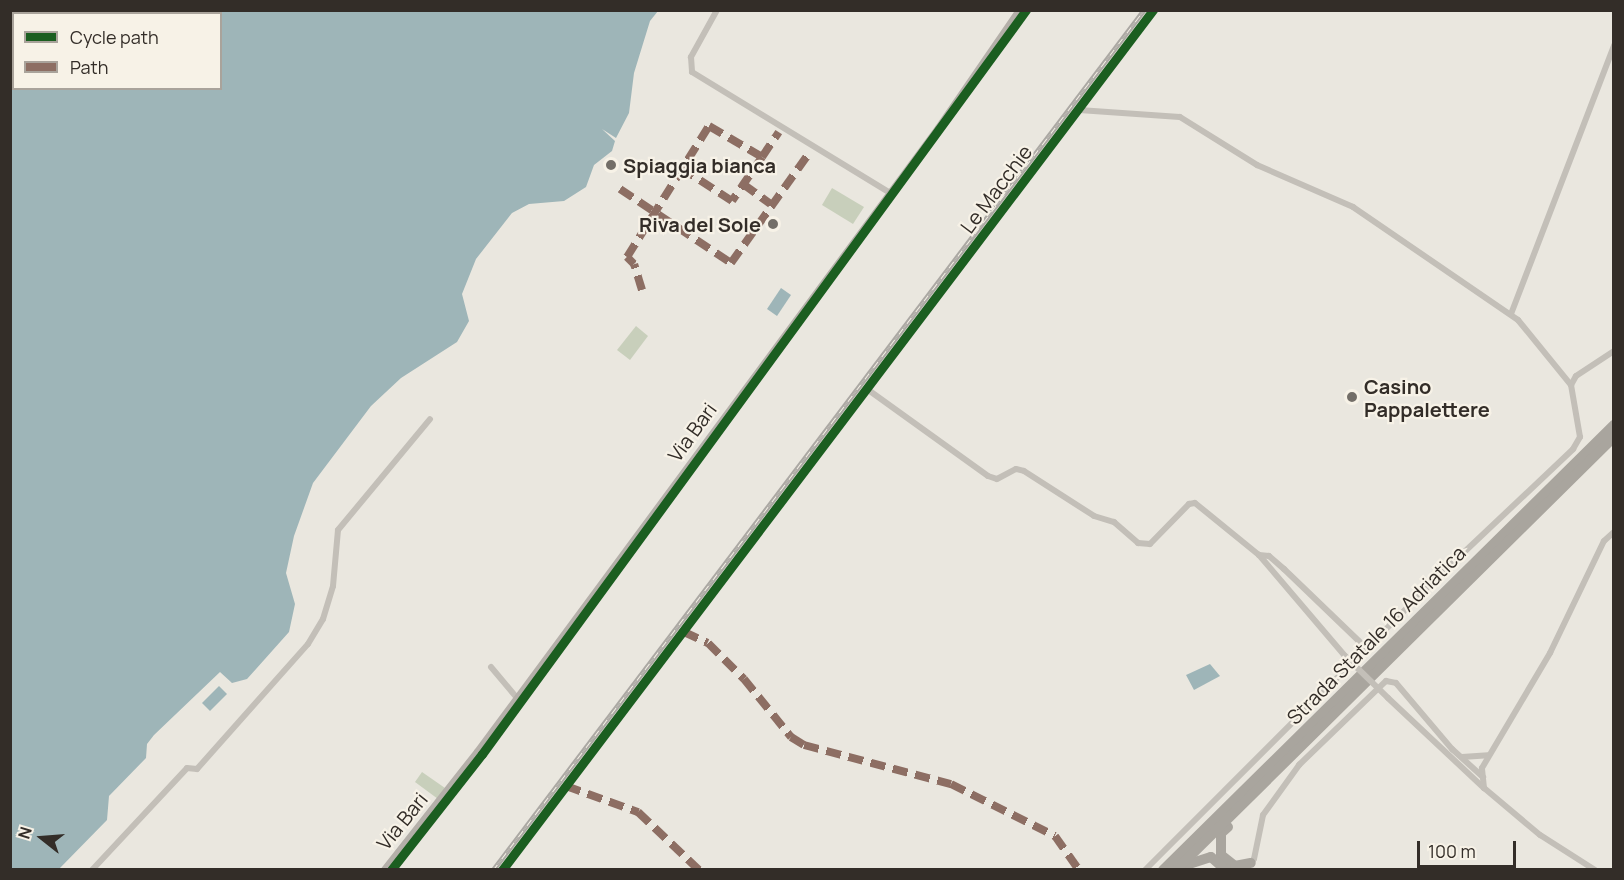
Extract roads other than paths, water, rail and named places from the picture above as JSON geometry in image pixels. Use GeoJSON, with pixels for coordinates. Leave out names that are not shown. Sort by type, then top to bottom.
{"type":"FeatureCollection","features":[{"type":"Feature","properties":{"kind":"highway","name":"Strada Statale 16 Adriatica"},"geometry":{"type":"LineString","coordinates":[[1163,870],[1614,425]]}},
{"type":"Feature","properties":{"kind":"highway","name":"Strada Statale 16 Adriatica"},"geometry":{"type":"LineString","coordinates":[[1177,870],[1614,437]]}},
{"type":"Feature","properties":{"kind":"highway"},"geometry":{"type":"LineString","coordinates":[[1239,808],[1235,820],[1221,833],[1218,844],[1221,855],[1239,868]]}},
{"type":"Feature","properties":{"kind":"highway"},"geometry":{"type":"LineString","coordinates":[[1177,870],[1211,857],[1239,868]]}},
{"type":"Feature","properties":{"kind":"main road","name":"Via Bari"},"geometry":{"type":"LineString","coordinates":[[385,870],[426,821],[890,193],[1020,10]]}},
{"type":"Feature","properties":{"kind":"street"},"geometry":{"type":"LineString","coordinates":[[717,10],[691,57],[692,72],[890,193]]}},
{"type":"Feature","properties":{"kind":"street","name":"Le Macchie"},"geometry":{"type":"LineString","coordinates":[[502,870],[1153,10]]}},
{"type":"Feature","properties":{"kind":"street"},"geometry":{"type":"LineString","coordinates":[[1510,314],[1614,45]]}},
{"type":"Feature","properties":{"kind":"street"},"geometry":{"type":"LineString","coordinates":[[1079,110],[1162,114],[1191,122],[1242,157],[1353,207],[1510,314],[1571,385],[1580,437],[1573,449],[1363,653],[1145,870]]}},
{"type":"Feature","properties":{"kind":"street"},"geometry":{"type":"LineString","coordinates":[[1571,385],[1576,376],[1614,351]]}},
{"type":"Feature","properties":{"kind":"street"},"geometry":{"type":"LineString","coordinates":[[867,390],[988,476],[997,479],[1016,469],[1024,471],[1094,516],[1114,522],[1138,543],[1150,544],[1189,504],[1195,503],[1259,555],[1345,656],[1484,788],[1540,835],[1595,870]]}},
{"type":"Feature","properties":{"kind":"street"},"geometry":{"type":"LineString","coordinates":[[92,870],[187,768],[197,769],[308,644],[323,619],[333,586],[338,530],[430,419]]}},
{"type":"Feature","properties":{"kind":"street"},"geometry":{"type":"LineString","coordinates":[[1484,788],[1483,777],[1488,755],[1550,653],[1604,541],[1614,532]]}},
{"type":"Feature","properties":{"kind":"street"},"geometry":{"type":"LineString","coordinates":[[1259,555],[1269,556],[1284,569],[1363,645],[1363,653]]}},
{"type":"Feature","properties":{"kind":"street"},"geometry":{"type":"LineString","coordinates":[[491,667],[517,698]]}},
{"type":"Feature","properties":{"kind":"street"},"geometry":{"type":"LineString","coordinates":[[1239,868],[1260,842],[1263,815],[1299,765],[1386,681],[1396,683],[1404,690],[1461,757],[1483,777]]}},
{"type":"Feature","properties":{"kind":"street"},"geometry":{"type":"LineString","coordinates":[[1461,757],[1488,755]]}},
{"type":"Feature","properties":{"kind":"water"},"geometry":{"type":"Polygon","coordinates":[[[10,11],[658,11],[650,21],[634,73],[629,113],[616,138],[602,129],[615,141],[612,151],[594,165],[586,187],[564,201],[529,204],[512,213],[476,259],[462,294],[469,321],[457,342],[401,378],[371,406],[313,483],[294,536],[286,573],[295,604],[289,632],[247,679],[232,683],[220,672],[154,735],[147,744],[146,758],[109,796],[107,820],[59,869],[11,869],[10,11]]]}},
{"type":"Feature","properties":{"kind":"water"},"geometry":{"type":"Polygon","coordinates":[[[781,288],[791,295],[777,316],[767,309],[781,288]]]}},
{"type":"Feature","properties":{"kind":"water"},"geometry":{"type":"Polygon","coordinates":[[[1210,664],[1220,676],[1194,690],[1186,675],[1210,664]]]}},
{"type":"Feature","properties":{"kind":"water"},"geometry":{"type":"Polygon","coordinates":[[[219,686],[227,694],[210,711],[202,703],[219,686]]]}},
{"type":"Feature","properties":{"kind":"railway"},"geometry":{"type":"LineString","coordinates":[[493,870],[1144,10]]}},
{"type":"Feature","properties":{"kind":"place","name":"Spiaggia bianca"},"geometry":{"type":"Point","coordinates":[611,165]}},
{"type":"Feature","properties":{"kind":"place","name":"Riva del Sole"},"geometry":{"type":"Point","coordinates":[773,224]}},
{"type":"Feature","properties":{"kind":"place","name":"Casino Pappalettere"},"geometry":{"type":"Point","coordinates":[1352,397]}}]}
